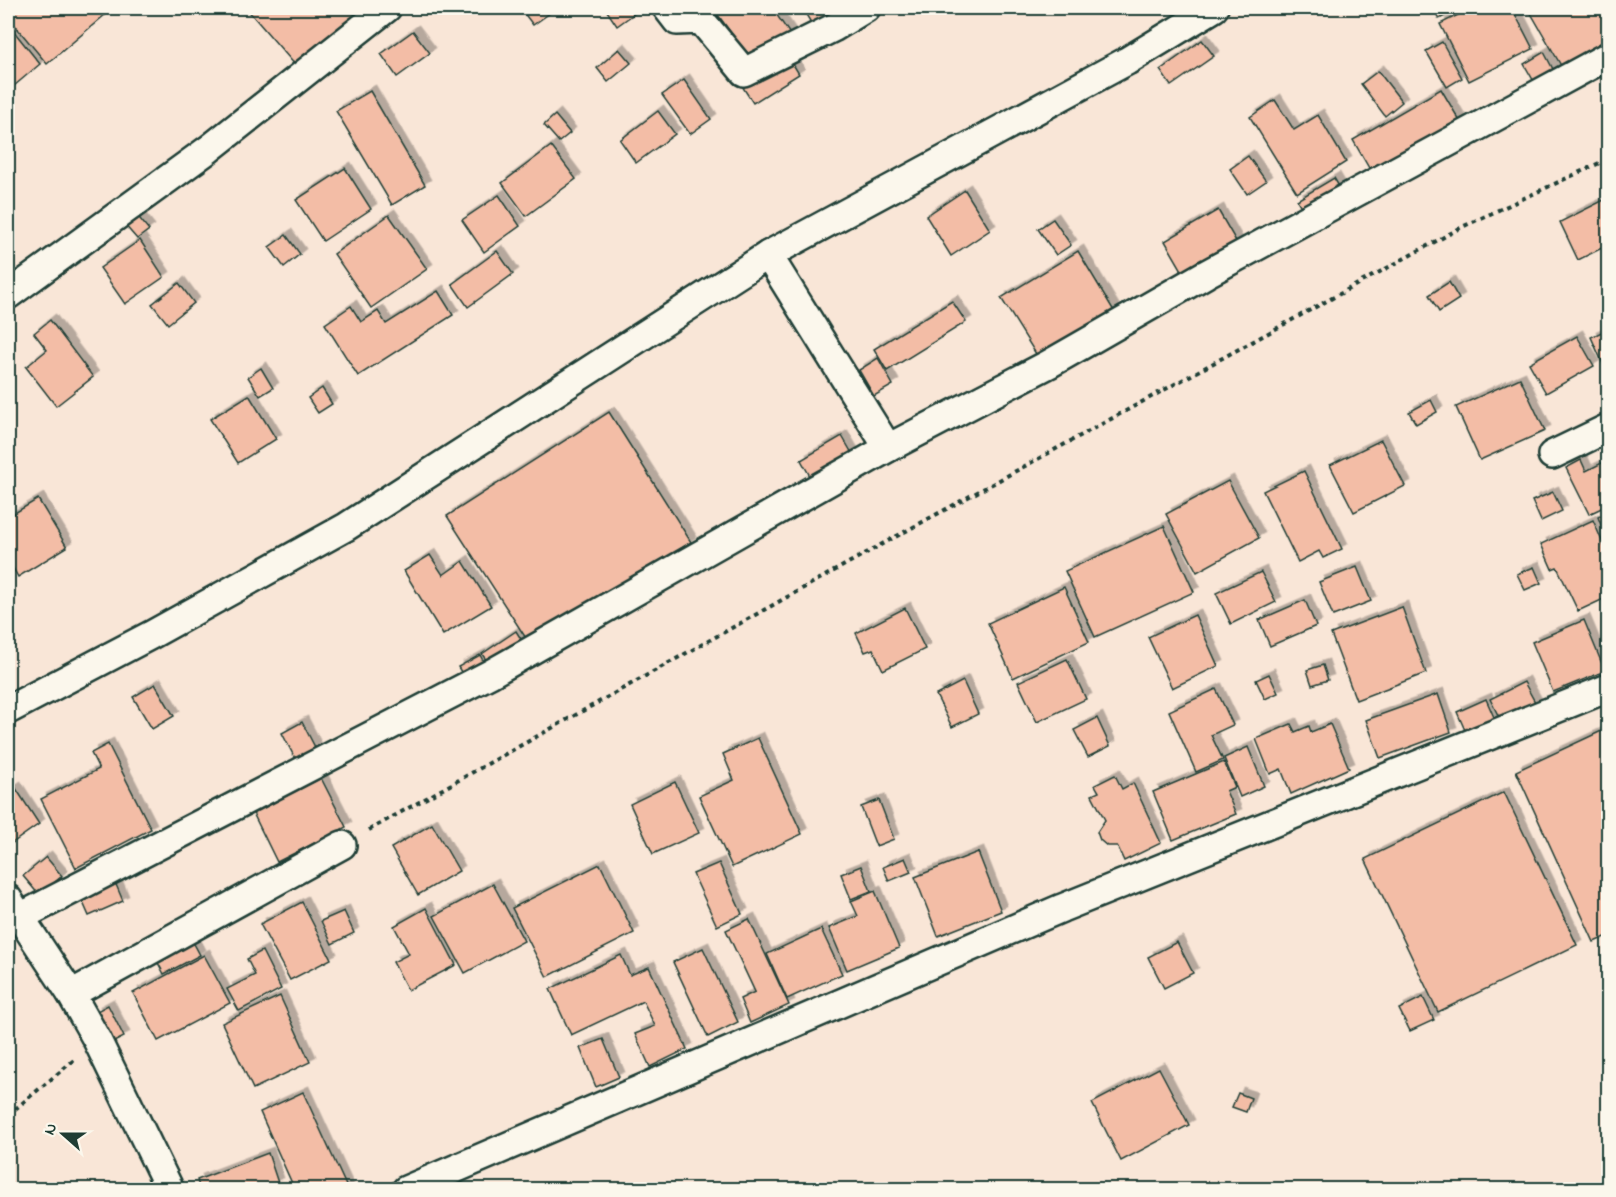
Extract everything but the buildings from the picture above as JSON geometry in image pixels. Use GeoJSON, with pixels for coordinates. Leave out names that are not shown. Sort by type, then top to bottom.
{"type":"FeatureCollection","features":[{"type":"Feature","properties":{"kind":"street"},"geometry":{"type":"LineString","coordinates":[[8,296],[209,149],[387,8]]}},
{"type":"Feature","properties":{"kind":"street"},"geometry":{"type":"LineString","coordinates":[[667,8],[677,21],[701,20],[744,72],[833,28],[866,8]]}},
{"type":"Feature","properties":{"kind":"street"},"geometry":{"type":"LineString","coordinates":[[8,710],[152,635],[346,527],[768,255],[1127,61],[1214,8]]}},
{"type":"Feature","properties":{"kind":"street"},"geometry":{"type":"LineString","coordinates":[[170,1190],[97,1040],[71,994],[14,908],[490,674],[888,448],[1049,364],[1227,262],[1608,56]]}},
{"type":"Feature","properties":{"kind":"street"},"geometry":{"type":"LineString","coordinates":[[768,255],[888,448]]}},
{"type":"Feature","properties":{"kind":"street"},"geometry":{"type":"LineString","coordinates":[[1552,455],[1608,428]]}},
{"type":"Feature","properties":{"kind":"street"},"geometry":{"type":"LineString","coordinates":[[406,1190],[1051,912],[1608,688]]}},
{"type":"Feature","properties":{"kind":"street"},"geometry":{"type":"LineString","coordinates":[[71,994],[342,845]]}},
{"type":"Feature","properties":{"kind":"path"},"geometry":{"type":"LineString","coordinates":[[342,845],[886,542],[1462,226],[1608,159]]}},
{"type":"Feature","properties":{"kind":"path"},"geometry":{"type":"LineString","coordinates":[[8,1116],[97,1040]]}}]}
